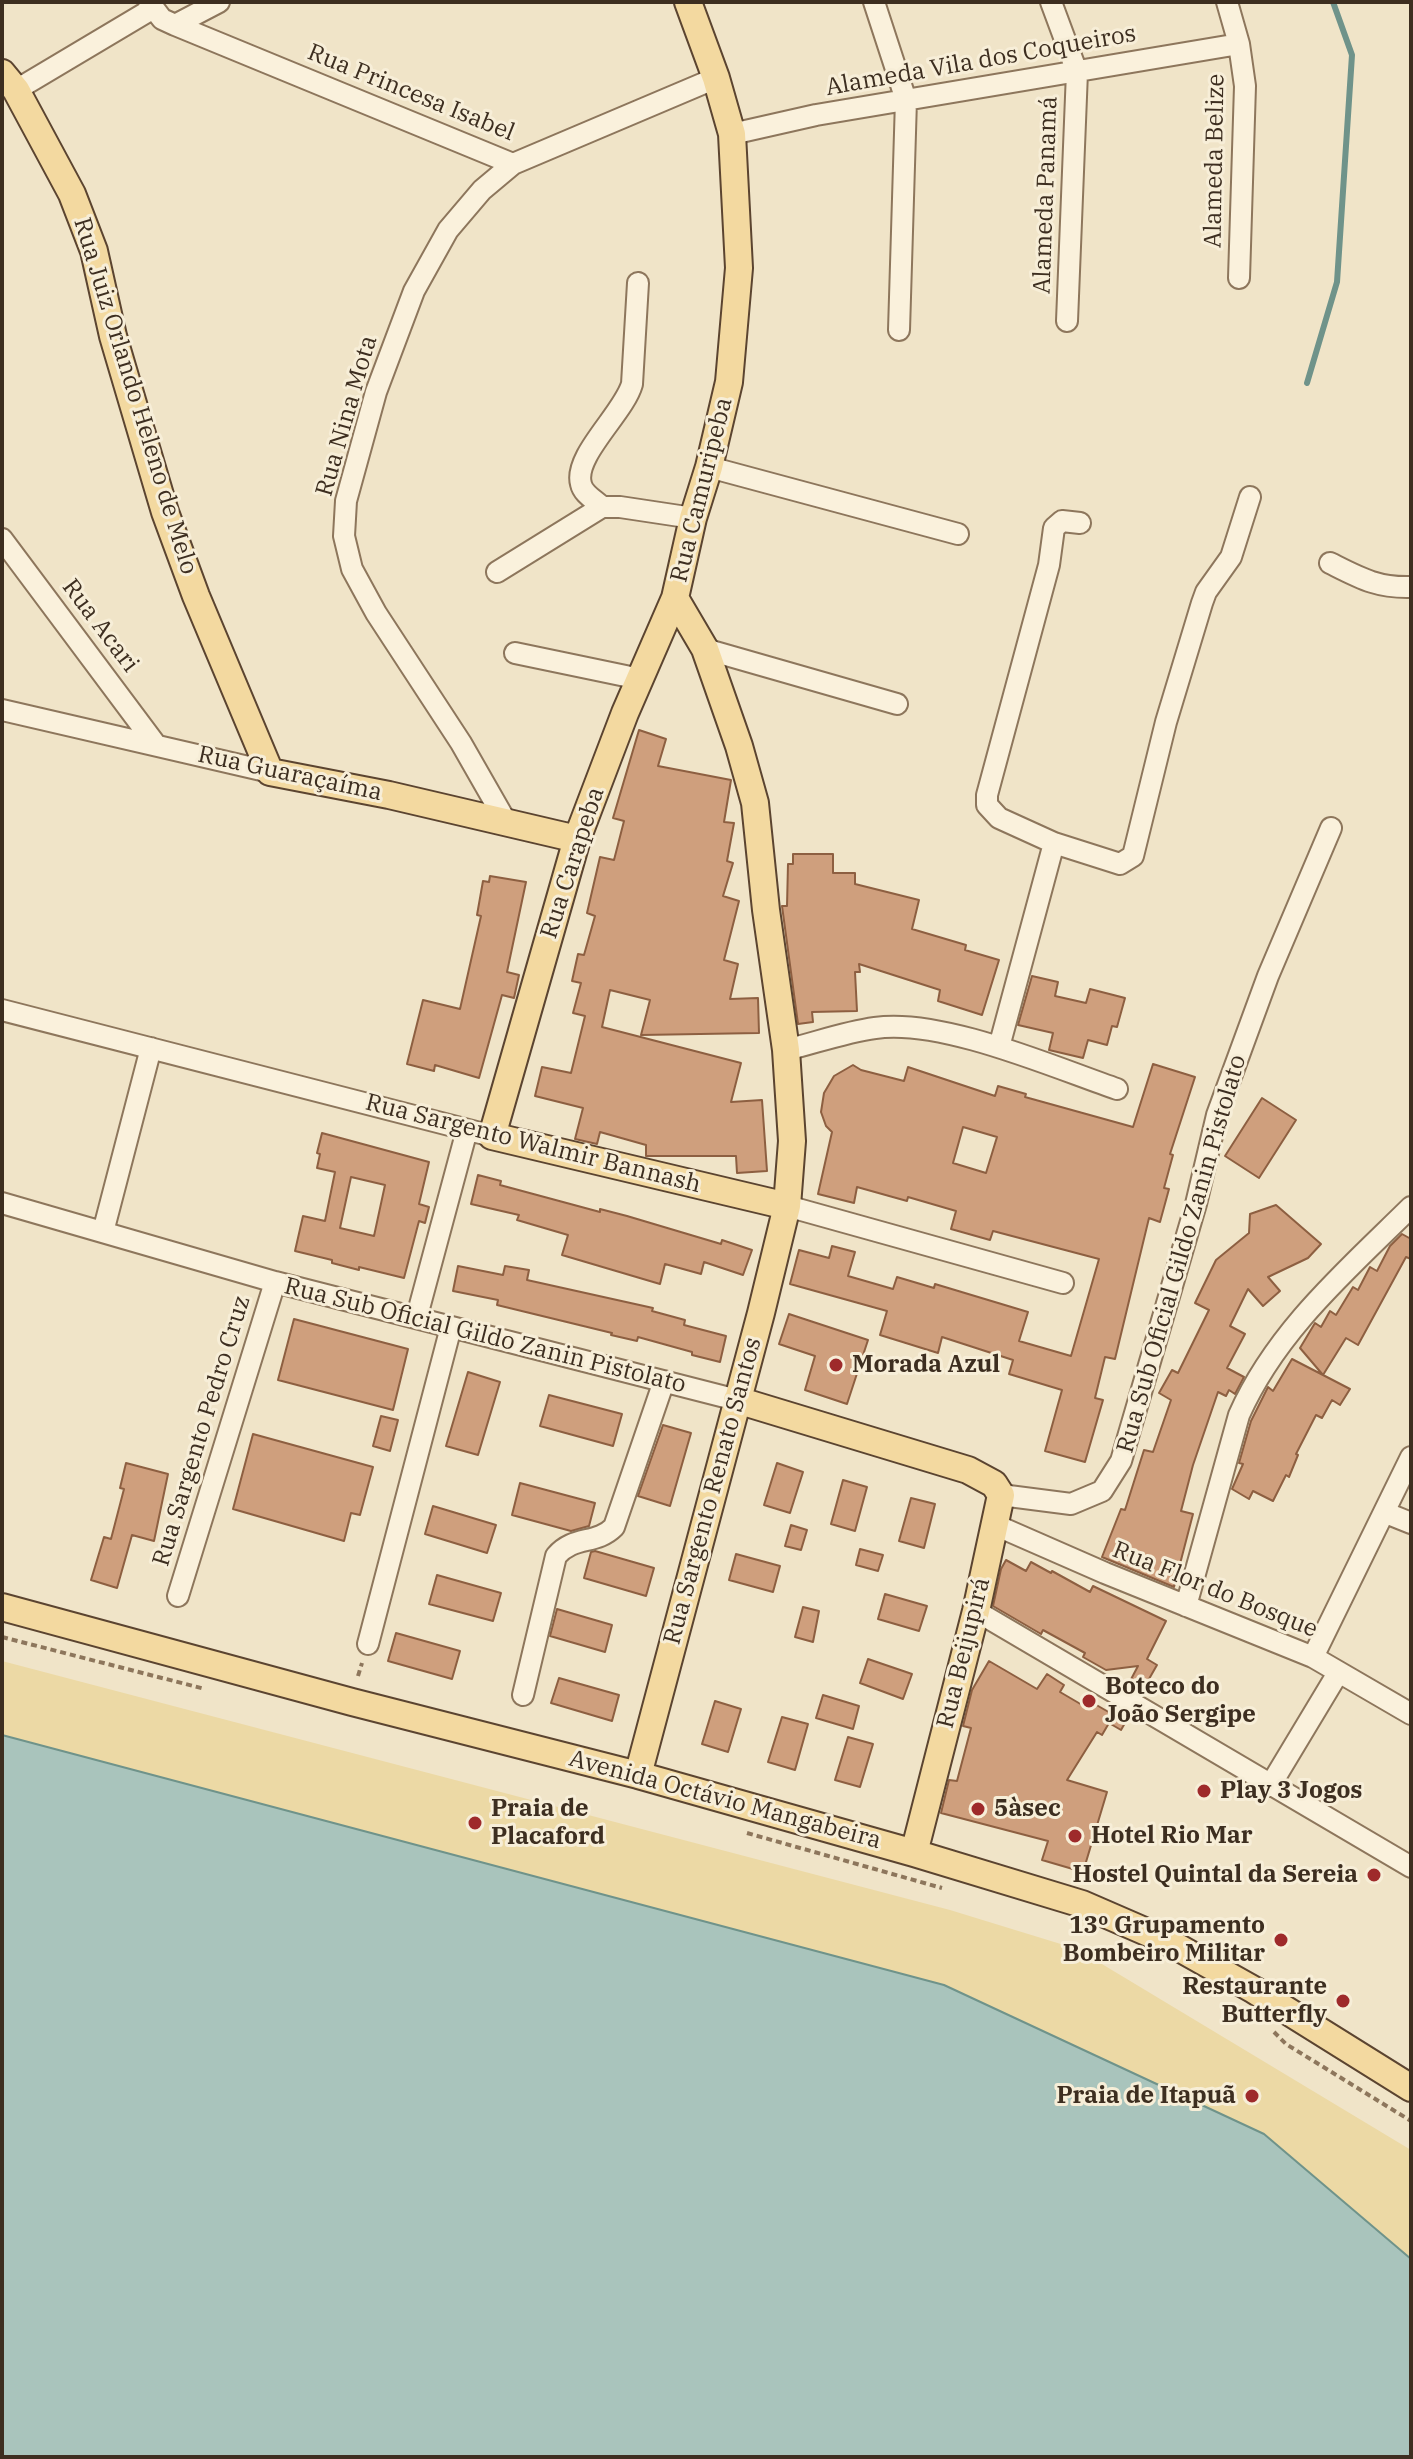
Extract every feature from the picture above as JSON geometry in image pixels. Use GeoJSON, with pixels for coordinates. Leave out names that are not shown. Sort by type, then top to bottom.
{"type":"FeatureCollection","features":[{"type":"Feature","properties":{"kind":"main road","name":"Rua Camuripeba"},"geometry":{"type":"LineString","coordinates":[[688,2],[716,78],[732,134],[739,268],[729,382],[675,598],[705,649],[755,803],[766,910],[786,1050],[792,1141],[787,1206]]}},
{"type":"Feature","properties":{"kind":"main road","name":"Rua Juiz Orlando Heleno de Melo"},"geometry":{"type":"LineString","coordinates":[[9,82],[72,194],[94,251],[113,336],[165,512],[196,596],[270,772]]}},
{"type":"Feature","properties":{"kind":"main road","name":"Rua Carapeba"},"geometry":{"type":"LineString","coordinates":[[479,1133],[577,839],[675,598]]}},
{"type":"Feature","properties":{"kind":"main road","name":"Rua Guaraçaíma"},"geometry":{"type":"LineString","coordinates":[[270,772],[505,820],[577,839]]}},
{"type":"Feature","properties":{"kind":"main road","name":"Rua Sargento Walmir Bannash"},"geometry":{"type":"LineString","coordinates":[[479,1133],[787,1206]]}},
{"type":"Feature","properties":{"kind":"main road","name":"Rua Sargento Renato Santos"},"geometry":{"type":"LineString","coordinates":[[638,1775],[787,1206]]}},
{"type":"Feature","properties":{"kind":"main road","name":"Rua Sub Oficial Gildo Zanin Pistolato"},"geometry":{"type":"LineString","coordinates":[[737,1400],[968,1470],[994,1484],[1001,1495]]}},
{"type":"Feature","properties":{"kind":"main road","name":"Rua Beijupirá"},"geometry":{"type":"LineString","coordinates":[[914,1853],[976,1611],[1001,1495]]}},
{"type":"Feature","properties":{"kind":"main road","name":"Avenida Octávio Mangabeira"},"geometry":{"type":"LineString","coordinates":[[2,1607],[352,1702],[638,1775],[1082,1904],[1165,1940],[1409,2081]]}},
{"type":"Feature","properties":{"kind":"street"},"geometry":{"type":"LineString","coordinates":[[175,25],[219,2]]}},
{"type":"Feature","properties":{"kind":"street"},"geometry":{"type":"LineString","coordinates":[[874,2],[906,100],[899,330]]}},
{"type":"Feature","properties":{"kind":"street"},"geometry":{"type":"LineString","coordinates":[[1051,2],[1077,72]]}},
{"type":"Feature","properties":{"kind":"street","name":"Alameda Belize"},"geometry":{"type":"LineString","coordinates":[[1227,2],[1239,44],[1245,86],[1239,278]]}},
{"type":"Feature","properties":{"kind":"street"},"geometry":{"type":"LineString","coordinates":[[9,82],[150,5]]}},
{"type":"Feature","properties":{"kind":"street","name":"Rua Princesa Isabel"},"geometry":{"type":"LineString","coordinates":[[150,5],[162,19],[175,25],[513,164],[716,78]]}},
{"type":"Feature","properties":{"kind":"street","name":"Alameda Vila dos Coqueiros"},"geometry":{"type":"LineString","coordinates":[[732,134],[906,100],[1239,44]]}},
{"type":"Feature","properties":{"kind":"street","name":"Alameda Panamá"},"geometry":{"type":"LineString","coordinates":[[1067,321],[1077,72]]}},
{"type":"Feature","properties":{"kind":"street","name":"Rua Nina Mota"},"geometry":{"type":"LineString","coordinates":[[505,820],[461,743],[376,613],[352,569],[344,536],[346,501],[368,419],[414,291],[448,230],[482,190],[513,164]]}},
{"type":"Feature","properties":{"kind":"street"},"geometry":{"type":"LineString","coordinates":[[602,507],[585,492],[581,471],[588,453],[628,398],[632,384],[638,283]]}},
{"type":"Feature","properties":{"kind":"street"},"geometry":{"type":"LineString","coordinates":[[709,467],[958,534]]}},
{"type":"Feature","properties":{"kind":"street"},"geometry":{"type":"LineString","coordinates":[[1080,523],[1062,521],[1054,528],[1049,565],[987,795],[987,805],[999,818],[1054,843],[1120,864],[1133,856],[1166,722],[1202,603],[1206,592],[1231,557],[1250,497]]}},
{"type":"Feature","properties":{"kind":"street"},"geometry":{"type":"LineString","coordinates":[[497,572],[602,507],[693,518]]}},
{"type":"Feature","properties":{"kind":"street","name":"Rua Acari"},"geometry":{"type":"LineString","coordinates":[[2,539],[156,745]]}},
{"type":"Feature","properties":{"kind":"street"},"geometry":{"type":"LineString","coordinates":[[1330,563],[1372,584],[1391,588],[1411,587]]}},
{"type":"Feature","properties":{"kind":"street"},"geometry":{"type":"LineString","coordinates":[[705,649],[897,704]]}},
{"type":"Feature","properties":{"kind":"street"},"geometry":{"type":"LineString","coordinates":[[515,653],[640,679]]}},
{"type":"Feature","properties":{"kind":"street","name":"Rua Guaraçaíma"},"geometry":{"type":"LineString","coordinates":[[2,710],[270,772]]}},
{"type":"Feature","properties":{"kind":"street","name":"Rua Sub Oficial Gildo Zanin Pistolato"},"geometry":{"type":"LineString","coordinates":[[1001,1495],[1071,1504],[1102,1491],[1121,1461],[1196,1204],[1217,1115],[1268,976],[1331,828]]}},
{"type":"Feature","properties":{"kind":"street"},"geometry":{"type":"LineString","coordinates":[[999,1047],[1054,843]]}},
{"type":"Feature","properties":{"kind":"street","name":"Rua Sargento Walmir Bannash"},"geometry":{"type":"LineString","coordinates":[[2,1010],[479,1133]]}},
{"type":"Feature","properties":{"kind":"street"},"geometry":{"type":"LineString","coordinates":[[786,1050],[876,1028],[911,1027],[999,1047],[1117,1089]]}},
{"type":"Feature","properties":{"kind":"street"},"geometry":{"type":"LineString","coordinates":[[103,1232],[151,1048]]}},
{"type":"Feature","properties":{"kind":"street","name":"Rua Carapeba"},"geometry":{"type":"LineString","coordinates":[[417,1316],[479,1133]]}},
{"type":"Feature","properties":{"kind":"street","name":"Rua Sub Oficial Gildo Zanin Pistolato"},"geometry":{"type":"LineString","coordinates":[[2,1203],[275,1282],[737,1400]]}},
{"type":"Feature","properties":{"kind":"street","name":"Rua Sargento Walmir Bannash"},"geometry":{"type":"LineString","coordinates":[[787,1206],[1063,1283]]}},
{"type":"Feature","properties":{"kind":"street"},"geometry":{"type":"LineString","coordinates":[[1186,1606],[1239,1415],[1251,1387],[1308,1310],[1411,1207]]}},
{"type":"Feature","properties":{"kind":"street","name":"Rua Sargento Pedro Cruz"},"geometry":{"type":"LineString","coordinates":[[178,1596],[275,1282]]}},
{"type":"Feature","properties":{"kind":"street"},"geometry":{"type":"LineString","coordinates":[[368,1644],[451,1327]]}},
{"type":"Feature","properties":{"kind":"street"},"geometry":{"type":"LineString","coordinates":[[523,1695],[556,1556],[565,1546],[600,1537],[614,1527],[664,1381]]}},
{"type":"Feature","properties":{"kind":"street"},"geometry":{"type":"LineString","coordinates":[[1313,1657],[1411,1457]]}},
{"type":"Feature","properties":{"kind":"street"},"geometry":{"type":"LineString","coordinates":[[1386,1513],[1411,1523]]}},
{"type":"Feature","properties":{"kind":"street","name":"Rua Flor do Bosque"},"geometry":{"type":"LineString","coordinates":[[993,1524],[1313,1657],[1411,1714]]}},
{"type":"Feature","properties":{"kind":"street"},"geometry":{"type":"LineString","coordinates":[[976,1611],[1411,1867]]}},
{"type":"Feature","properties":{"kind":"street"},"geometry":{"type":"LineString","coordinates":[[1270,1786],[1338,1673]]}},
{"type":"Feature","properties":{"kind":"path"},"geometry":{"type":"LineString","coordinates":[[2,1637],[215,1691]]}},
{"type":"Feature","properties":{"kind":"path"},"geometry":{"type":"LineString","coordinates":[[745,1832],[956,1892]]}},
{"type":"Feature","properties":{"kind":"path"},"geometry":{"type":"LineString","coordinates":[[1270,2028],[1286,2044],[1411,2121]]}},
{"type":"Feature","properties":{"kind":"sand","name":"Praia de Placaford"},"geometry":{"type":"Polygon","coordinates":[[[2,1661],[950,1910],[1077,1949],[1411,2150],[1411,2259],[1264,2134],[944,1985],[2,1735],[2,1661]]]}},
{"type":"Feature","properties":{"kind":"water"},"geometry":{"type":"Polygon","coordinates":[[[2,1735],[944,1985],[1264,2134],[1411,2259],[1411,2457],[2,2457],[2,1735]]]}},
{"type":"Feature","properties":{"kind":"building"},"geometry":{"type":"Polygon","coordinates":[[[639,730],[666,739],[658,766],[731,780],[724,822],[734,823],[727,861],[733,863],[723,896],[739,901],[724,960],[738,964],[730,999],[758,998],[759,1033],[641,1035],[650,1000],[610,990],[602,1027],[741,1063],[731,1102],[762,1100],[767,1171],[737,1173],[736,1156],[646,1156],[646,1145],[600,1132],[597,1144],[575,1139],[583,1108],[535,1096],[542,1067],[571,1073],[585,1016],[573,1013],[581,983],[572,981],[578,954],[584,955],[595,916],[587,913],[600,857],[614,860],[624,821],[613,818],[639,730]]]}},
{"type":"Feature","properties":{"kind":"building"},"geometry":{"type":"Polygon","coordinates":[[[793,854],[833,854],[833,873],[855,873],[855,884],[919,900],[912,929],[966,945],[965,950],[999,960],[982,1015],[938,1001],[940,990],[859,964],[860,972],[855,972],[857,1011],[812,1012],[813,1022],[798,1024],[782,906],[787,906],[788,864],[793,864],[793,854]]]}},
{"type":"Feature","properties":{"kind":"building"},"geometry":{"type":"Polygon","coordinates":[[[490,876],[526,882],[507,972],[519,975],[514,998],[502,995],[479,1078],[435,1065],[434,1071],[407,1064],[423,1000],[460,1009],[481,916],[477,915],[483,881],[489,882],[490,876]]]}},
{"type":"Feature","properties":{"kind":"building"},"geometry":{"type":"Polygon","coordinates":[[[1032,976],[1058,982],[1055,996],[1086,1003],[1090,989],[1125,998],[1117,1027],[1112,1026],[1107,1045],[1088,1040],[1083,1058],[1049,1050],[1053,1033],[1018,1025],[1032,976]]]}},
{"type":"Feature","properties":{"kind":"building"},"geometry":{"type":"Polygon","coordinates":[[[1153,1064],[1195,1077],[1170,1154],[1173,1155],[1164,1188],[1169,1189],[1160,1222],[1149,1218],[1115,1359],[1105,1357],[1095,1398],[1103,1400],[1085,1462],[1045,1451],[1062,1390],[1009,1374],[1013,1360],[942,1337],[938,1353],[880,1335],[887,1311],[790,1284],[799,1250],[829,1258],[832,1246],[855,1252],[848,1276],[893,1289],[897,1277],[934,1288],[935,1284],[1028,1312],[1019,1341],[1071,1356],[1099,1259],[993,1231],[990,1240],[951,1229],[956,1211],[908,1197],[907,1201],[857,1187],[854,1203],[818,1194],[832,1132],[821,1112],[824,1093],[834,1076],[853,1065],[904,1081],[908,1067],[995,1096],[998,1086],[1026,1094],[1025,1097],[1133,1127],[1153,1064]],[[963,1127],[953,1163],[986,1173],[997,1137],[963,1127]]]}},
{"type":"Feature","properties":{"kind":"building"},"geometry":{"type":"Polygon","coordinates":[[[1262,1098],[1296,1120],[1259,1178],[1225,1156],[1262,1098]]]}},
{"type":"Feature","properties":{"kind":"building"},"geometry":{"type":"Polygon","coordinates":[[[322,1133],[429,1162],[419,1204],[429,1207],[425,1223],[419,1221],[404,1278],[359,1267],[359,1270],[295,1251],[303,1216],[325,1221],[335,1172],[317,1168],[320,1154],[317,1153],[322,1133]],[[351,1177],[340,1228],[374,1236],[385,1185],[351,1177]]]}},
{"type":"Feature","properties":{"kind":"building"},"geometry":{"type":"Polygon","coordinates":[[[478,1175],[501,1181],[500,1185],[752,1250],[743,1275],[704,1262],[701,1274],[665,1264],[660,1284],[562,1255],[568,1235],[517,1220],[519,1215],[471,1204],[478,1175]]]}},
{"type":"Feature","properties":{"kind":"building"},"geometry":{"type":"Polygon","coordinates":[[[1276,1205],[1321,1244],[1308,1258],[1268,1277],[1280,1291],[1263,1306],[1248,1289],[1230,1326],[1245,1334],[1227,1368],[1244,1377],[1235,1394],[1229,1390],[1226,1396],[1218,1392],[1193,1465],[1181,1511],[1193,1514],[1174,1587],[1102,1557],[1121,1509],[1125,1510],[1144,1450],[1153,1452],[1171,1400],[1159,1393],[1172,1370],[1178,1373],[1209,1310],[1195,1303],[1216,1260],[1249,1233],[1250,1214],[1276,1205]]]}},
{"type":"Feature","properties":{"kind":"building"},"geometry":{"type":"Polygon","coordinates":[[[1402,1234],[1411,1239],[1411,1259],[1406,1257],[1358,1345],[1346,1338],[1323,1375],[1300,1348],[1315,1323],[1321,1327],[1330,1311],[1336,1315],[1353,1287],[1358,1290],[1370,1267],[1377,1271],[1390,1246],[1402,1234]]]}},
{"type":"Feature","properties":{"kind":"building"},"geometry":{"type":"Polygon","coordinates":[[[458,1266],[503,1275],[505,1266],[529,1270],[527,1280],[653,1308],[652,1311],[685,1320],[684,1325],[726,1336],[720,1362],[638,1337],[637,1341],[611,1335],[497,1305],[498,1300],[453,1291],[458,1266]]]}},
{"type":"Feature","properties":{"kind":"building","name":"Morada Azul"},"geometry":{"type":"Polygon","coordinates":[[[789,1314],[868,1340],[847,1404],[805,1390],[815,1356],[779,1344],[789,1314]]]}},
{"type":"Feature","properties":{"kind":"building"},"geometry":{"type":"Polygon","coordinates":[[[294,1319],[408,1349],[393,1410],[278,1380],[294,1319]]]}},
{"type":"Feature","properties":{"kind":"building"},"geometry":{"type":"Polygon","coordinates":[[[1292,1359],[1350,1389],[1340,1405],[1332,1400],[1322,1418],[1316,1415],[1296,1454],[1289,1477],[1286,1475],[1273,1501],[1253,1491],[1249,1499],[1232,1489],[1243,1464],[1239,1463],[1251,1421],[1268,1387],[1273,1391],[1292,1359]]]}},
{"type":"Feature","properties":{"kind":"building"},"geometry":{"type":"Polygon","coordinates":[[[468,1372],[500,1382],[478,1455],[446,1446],[468,1372]]]}},
{"type":"Feature","properties":{"kind":"building"},"geometry":{"type":"Polygon","coordinates":[[[549,1395],[622,1414],[613,1446],[540,1426],[549,1395]]]}},
{"type":"Feature","properties":{"kind":"building"},"geometry":{"type":"Polygon","coordinates":[[[381,1416],[398,1420],[390,1451],[373,1446],[381,1416]]]}},
{"type":"Feature","properties":{"kind":"building"},"geometry":{"type":"Polygon","coordinates":[[[663,1425],[691,1433],[670,1506],[638,1496],[663,1425]]]}},
{"type":"Feature","properties":{"kind":"building"},"geometry":{"type":"Polygon","coordinates":[[[253,1434],[373,1467],[360,1515],[351,1513],[344,1541],[233,1509],[253,1434]]]}},
{"type":"Feature","properties":{"kind":"building"},"geometry":{"type":"Polygon","coordinates":[[[126,1463],[168,1474],[154,1541],[132,1535],[117,1588],[91,1580],[104,1537],[111,1539],[124,1489],[120,1488],[126,1463]]]}},
{"type":"Feature","properties":{"kind":"building"},"geometry":{"type":"Polygon","coordinates":[[[777,1463],[803,1472],[790,1513],[764,1505],[777,1463]]]}},
{"type":"Feature","properties":{"kind":"building"},"geometry":{"type":"Polygon","coordinates":[[[843,1480],[867,1487],[855,1531],[831,1524],[843,1480]]]}},
{"type":"Feature","properties":{"kind":"building"},"geometry":{"type":"Polygon","coordinates":[[[520,1483],[595,1503],[589,1526],[571,1531],[512,1515],[520,1483]]]}},
{"type":"Feature","properties":{"kind":"building"},"geometry":{"type":"Polygon","coordinates":[[[911,1498],[935,1504],[924,1548],[899,1541],[911,1498]]]}},
{"type":"Feature","properties":{"kind":"building"},"geometry":{"type":"Polygon","coordinates":[[[433,1506],[496,1525],[487,1553],[425,1534],[433,1506]]]}},
{"type":"Feature","properties":{"kind":"building"},"geometry":{"type":"Polygon","coordinates":[[[791,1525],[807,1530],[801,1550],[785,1546],[791,1525]]]}},
{"type":"Feature","properties":{"kind":"building"},"geometry":{"type":"Polygon","coordinates":[[[860,1549],[883,1555],[878,1571],[856,1565],[860,1549]]]}},
{"type":"Feature","properties":{"kind":"building"},"geometry":{"type":"Polygon","coordinates":[[[591,1552],[654,1568],[646,1596],[584,1578],[591,1552]]]}},
{"type":"Feature","properties":{"kind":"building"},"geometry":{"type":"Polygon","coordinates":[[[736,1554],[780,1566],[773,1592],[729,1580],[736,1554]]]}},
{"type":"Feature","properties":{"kind":"building"},"geometry":{"type":"Polygon","coordinates":[[[1006,1560],[1026,1571],[1031,1562],[1090,1592],[1093,1586],[1166,1621],[1147,1659],[1157,1665],[1141,1693],[1128,1685],[1138,1666],[1106,1670],[1083,1657],[1085,1653],[1043,1630],[1041,1634],[993,1606],[1006,1560]]]}},
{"type":"Feature","properties":{"kind":"building"},"geometry":{"type":"Polygon","coordinates":[[[437,1575],[501,1593],[493,1621],[429,1604],[437,1575]]]}},
{"type":"Feature","properties":{"kind":"building"},"geometry":{"type":"Polygon","coordinates":[[[885,1594],[927,1606],[919,1631],[878,1619],[885,1594]]]}},
{"type":"Feature","properties":{"kind":"building"},"geometry":{"type":"Polygon","coordinates":[[[803,1607],[819,1611],[813,1642],[795,1637],[803,1607]]]}},
{"type":"Feature","properties":{"kind":"building"},"geometry":{"type":"Polygon","coordinates":[[[557,1609],[612,1625],[605,1652],[550,1636],[557,1609]]]}},
{"type":"Feature","properties":{"kind":"building"},"geometry":{"type":"Polygon","coordinates":[[[396,1633],[460,1651],[452,1679],[388,1661],[396,1633]]]}},
{"type":"Feature","properties":{"kind":"building"},"geometry":{"type":"Polygon","coordinates":[[[868,1659],[912,1674],[903,1699],[860,1683],[868,1659]]]}},
{"type":"Feature","properties":{"kind":"building"},"geometry":{"type":"Polygon","coordinates":[[[989,1661],[1037,1689],[1047,1674],[1064,1685],[1060,1692],[1089,1709],[1093,1703],[1112,1714],[1115,1708],[1129,1716],[1121,1730],[1109,1723],[1102,1735],[1097,1732],[1067,1780],[1107,1792],[1083,1872],[1042,1860],[1048,1841],[941,1813],[949,1780],[957,1781],[971,1728],[963,1726],[972,1690],[989,1661]]]}},
{"type":"Feature","properties":{"kind":"building"},"geometry":{"type":"Polygon","coordinates":[[[559,1678],[619,1695],[612,1721],[551,1703],[559,1678]]]}},
{"type":"Feature","properties":{"kind":"building"},"geometry":{"type":"Polygon","coordinates":[[[823,1695],[859,1706],[853,1729],[816,1718],[823,1695]]]}},
{"type":"Feature","properties":{"kind":"building"},"geometry":{"type":"Polygon","coordinates":[[[715,1701],[741,1709],[728,1752],[702,1744],[715,1701]]]}},
{"type":"Feature","properties":{"kind":"building"},"geometry":{"type":"Polygon","coordinates":[[[782,1717],[808,1724],[795,1770],[768,1762],[782,1717]]]}},
{"type":"Feature","properties":{"kind":"building"},"geometry":{"type":"Polygon","coordinates":[[[848,1737],[873,1744],[860,1787],[835,1780],[848,1737]]]}},
{"type":"Feature","properties":{"kind":"waterway"},"geometry":{"type":"LineString","coordinates":[[1307,383],[1337,282],[1352,55],[1333,2]]}},
{"type":"Feature","properties":{"kind":"place","name":"Morada Azul"},"geometry":{"type":"Point","coordinates":[836,1365]}},
{"type":"Feature","properties":{"kind":"place","name":"Boteco do João Sergipe"},"geometry":{"type":"Point","coordinates":[1089,1701]}},
{"type":"Feature","properties":{"kind":"place","name":"Play 3 Jogos"},"geometry":{"type":"Point","coordinates":[1204,1791]}},
{"type":"Feature","properties":{"kind":"place","name":"5àsec"},"geometry":{"type":"Point","coordinates":[978,1809]}},
{"type":"Feature","properties":{"kind":"place","name":"Praia de Placaford"},"geometry":{"type":"Point","coordinates":[475,1823]}},
{"type":"Feature","properties":{"kind":"place","name":"Hotel Rio Mar"},"geometry":{"type":"Point","coordinates":[1075,1836]}},
{"type":"Feature","properties":{"kind":"place","name":"Hostel Quintal da Sereia"},"geometry":{"type":"Point","coordinates":[1374,1875]}},
{"type":"Feature","properties":{"kind":"place","name":"13º Grupamento Bombeiro Militar"},"geometry":{"type":"Point","coordinates":[1281,1940]}},
{"type":"Feature","properties":{"kind":"place","name":"Restaurante Butterfly"},"geometry":{"type":"Point","coordinates":[1343,2001]}},
{"type":"Feature","properties":{"kind":"place","name":"Praia de Itapuã"},"geometry":{"type":"Point","coordinates":[1252,2096]}}]}
